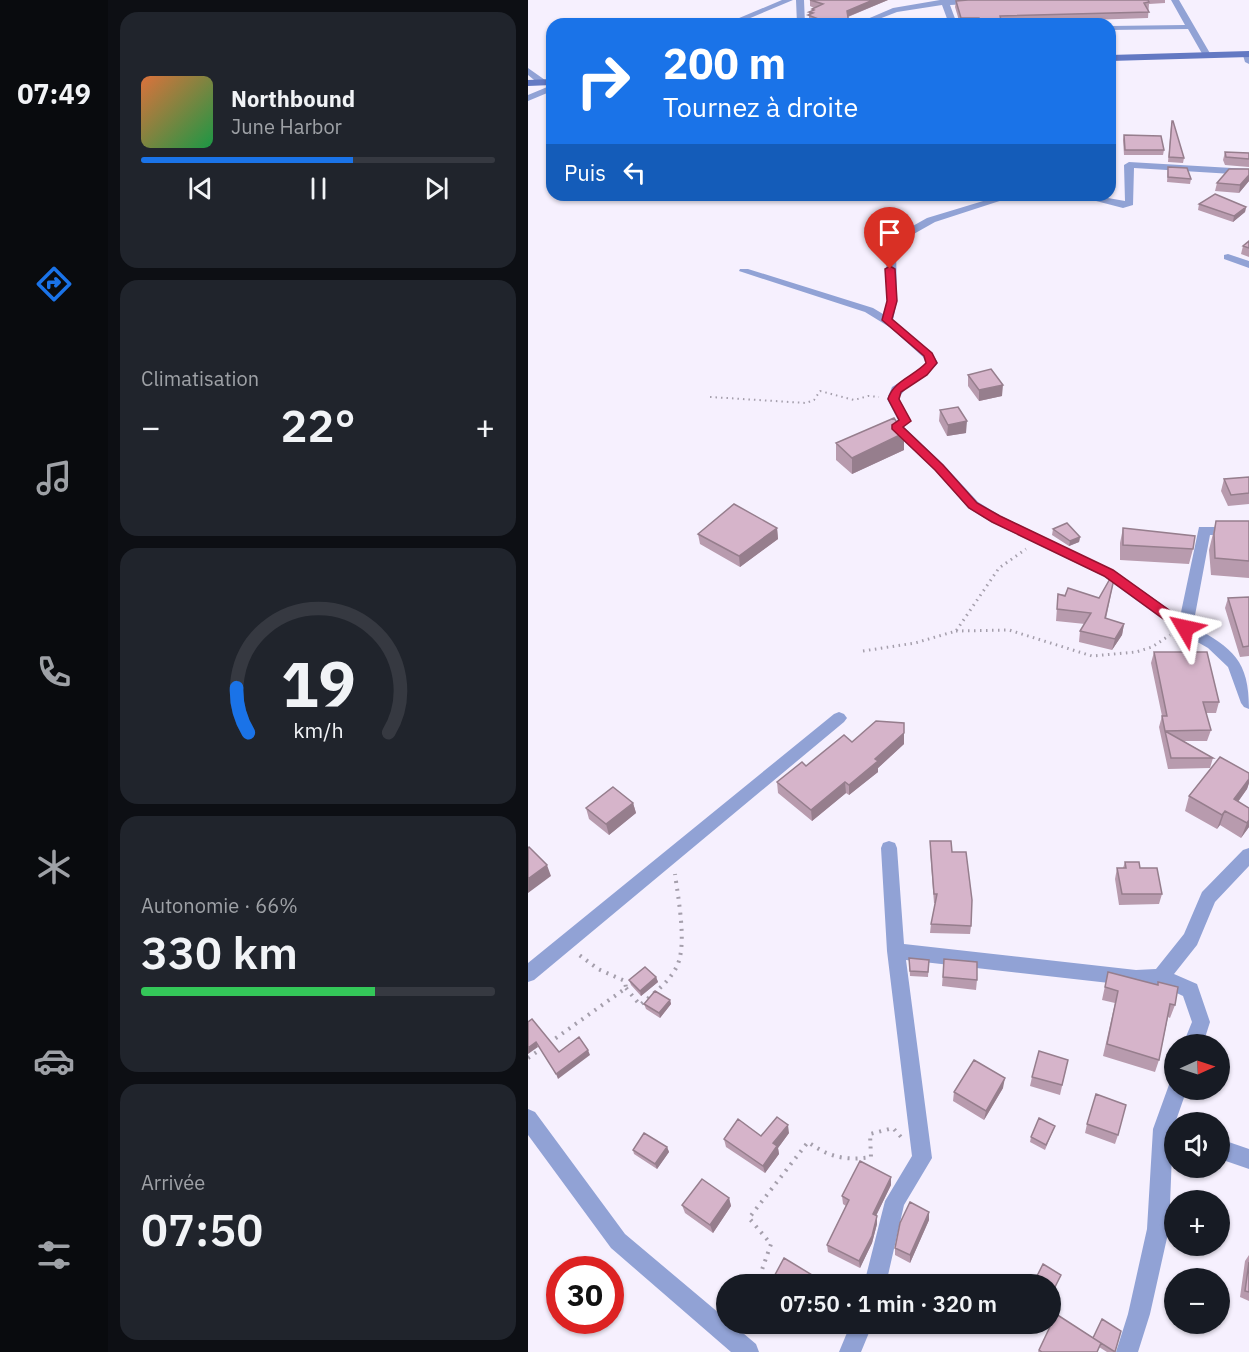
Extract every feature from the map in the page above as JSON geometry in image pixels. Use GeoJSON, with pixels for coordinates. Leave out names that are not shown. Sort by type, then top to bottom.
{"type":"FeatureCollection","features":[{"type":"Feature","properties":{"kind":"street"},"geometry":{"type":"LineString","coordinates":[[744,18],[789,0]]}},
{"type":"Feature","properties":{"kind":"street"},"geometry":{"type":"LineString","coordinates":[[800,0],[801,18]]}},
{"type":"Feature","properties":{"kind":"street"},"geometry":{"type":"LineString","coordinates":[[869,18],[894,6],[945,1],[1009,0]]}},
{"type":"Feature","properties":{"kind":"street"},"geometry":{"type":"LineString","coordinates":[[1176,0],[1189,27],[1207,55]]}},
{"type":"Feature","properties":{"kind":"street"},"geometry":{"type":"LineString","coordinates":[[945,1],[951,18]]}},
{"type":"Feature","properties":{"kind":"street"},"geometry":{"type":"LineString","coordinates":[[1116,28],[1189,27]]}},
{"type":"Feature","properties":{"kind":"street"},"geometry":{"type":"LineString","coordinates":[[1116,58],[1207,55],[1248,57]]}},
{"type":"Feature","properties":{"kind":"street"},"geometry":{"type":"LineString","coordinates":[[528,71],[546,81]]}},
{"type":"Feature","properties":{"kind":"street"},"geometry":{"type":"LineString","coordinates":[[528,83],[546,82]]}},
{"type":"Feature","properties":{"kind":"street"},"geometry":{"type":"LineString","coordinates":[[528,98],[546,90]]}},
{"type":"Feature","properties":{"kind":"street"},"geometry":{"type":"LineString","coordinates":[[1105,201],[1123,205],[1130,203],[1129,165],[1249,172]]}},
{"type":"Feature","properties":{"kind":"street"},"geometry":{"type":"LineString","coordinates":[[887,320],[892,301],[891,248],[899,238],[931,220],[993,201]]}},
{"type":"Feature","properties":{"kind":"street"},"geometry":{"type":"LineString","coordinates":[[1228,257],[1249,265]]}},
{"type":"Feature","properties":{"kind":"street"},"geometry":{"type":"LineString","coordinates":[[744,271],[869,310],[887,320],[928,355],[932,363],[924,372],[896,390],[893,399],[905,421],[896,427],[939,467],[973,505],[996,519],[1108,573],[1185,628],[1213,644],[1234,664],[1249,703]]}},
{"type":"Feature","properties":{"kind":"street"},"geometry":{"type":"LineString","coordinates":[[1185,628],[1204,530],[1249,531]]}},
{"type":"Feature","properties":{"kind":"street"},"geometry":{"type":"LineString","coordinates":[[528,974],[839,718]]}},
{"type":"Feature","properties":{"kind":"street"},"geometry":{"type":"LineString","coordinates":[[878,1274],[896,1201],[922,1158],[896,951],[889,848]]}},
{"type":"Feature","properties":{"kind":"street"},"geometry":{"type":"LineString","coordinates":[[1161,977],[1191,939],[1208,897],[1249,855]]}},
{"type":"Feature","properties":{"kind":"street"},"geometry":{"type":"LineString","coordinates":[[896,951],[1136,978],[1161,977],[1190,990],[1201,1022],[1197,1034]]}},
{"type":"Feature","properties":{"kind":"street"},"geometry":{"type":"LineString","coordinates":[[528,1119],[618,1241],[748,1352]]}},
{"type":"Feature","properties":{"kind":"street"},"geometry":{"type":"LineString","coordinates":[[1230,1152],[1249,1159]]}},
{"type":"Feature","properties":{"kind":"street"},"geometry":{"type":"LineString","coordinates":[[1127,1352],[1139,1314],[1158,1229],[1164,1176]]}},
{"type":"Feature","properties":{"kind":"street"},"geometry":{"type":"LineString","coordinates":[[850,1352],[857,1334]]}},
{"type":"Feature","properties":{"kind":"path"},"geometry":{"type":"LineString","coordinates":[[710,397],[806,403],[814,400],[820,391],[854,400],[868,396],[893,399]]}},
{"type":"Feature","properties":{"kind":"path"},"geometry":{"type":"LineString","coordinates":[[956,631],[999,568],[1040,539]]}},
{"type":"Feature","properties":{"kind":"path"},"geometry":{"type":"LineString","coordinates":[[863,651],[915,643],[956,631],[1009,630],[1092,656],[1136,652],[1152,647],[1164,638],[1185,628]]}},
{"type":"Feature","properties":{"kind":"path"},"geometry":{"type":"LineString","coordinates":[[564,944],[598,969],[625,981],[626,988],[640,1005],[661,986],[680,959],[676,883],[671,858]]}},
{"type":"Feature","properties":{"kind":"path"},"geometry":{"type":"LineString","coordinates":[[528,1058],[626,988]]}},
{"type":"Feature","properties":{"kind":"path"},"geometry":{"type":"LineString","coordinates":[[760,1274],[771,1244],[749,1218],[808,1142],[829,1158],[853,1161],[871,1157],[870,1134],[893,1128],[922,1158]]}},
{"type":"Feature","properties":{"kind":"building"},"geometry":{"type":"Polygon","coordinates":[[[810,0],[873,0],[847,11],[848,18],[816,18],[808,15],[813,13],[809,12],[814,10],[812,9],[823,4],[810,0]]]}},
{"type":"Feature","properties":{"kind":"building"},"geometry":{"type":"Polygon","coordinates":[[[1148,0],[1149,2],[1144,3],[1149,12],[961,18],[956,1],[1148,0]]]}},
{"type":"Feature","properties":{"kind":"building"},"geometry":{"type":"Polygon","coordinates":[[[1173,121],[1184,158],[1169,157],[1173,121]]]}},
{"type":"Feature","properties":{"kind":"building"},"geometry":{"type":"Polygon","coordinates":[[[1124,135],[1161,136],[1164,150],[1125,150],[1124,135]]]}},
{"type":"Feature","properties":{"kind":"building"},"geometry":{"type":"Polygon","coordinates":[[[1225,152],[1249,153],[1249,159],[1226,157],[1225,152]]]}},
{"type":"Feature","properties":{"kind":"building"},"geometry":{"type":"Polygon","coordinates":[[[1168,167],[1187,168],[1191,179],[1168,177],[1168,167]]]}},
{"type":"Feature","properties":{"kind":"building"},"geometry":{"type":"Polygon","coordinates":[[[1229,169],[1249,169],[1249,175],[1240,185],[1217,183],[1229,169]]]}},
{"type":"Feature","properties":{"kind":"building"},"geometry":{"type":"Polygon","coordinates":[[[1215,194],[1246,207],[1234,216],[1199,204],[1215,194]]]}},
{"type":"Feature","properties":{"kind":"building"},"geometry":{"type":"Polygon","coordinates":[[[991,369],[1003,385],[979,390],[968,375],[991,369]]]}},
{"type":"Feature","properties":{"kind":"building"},"geometry":{"type":"Polygon","coordinates":[[[958,407],[967,421],[948,425],[940,410],[958,407]]]}},
{"type":"Feature","properties":{"kind":"building"},"geometry":{"type":"Polygon","coordinates":[[[894,418],[904,433],[852,458],[836,443],[894,418]]]}},
{"type":"Feature","properties":{"kind":"building"},"geometry":{"type":"Polygon","coordinates":[[[1249,477],[1249,493],[1231,495],[1224,479],[1249,477]]]}},
{"type":"Feature","properties":{"kind":"building"},"geometry":{"type":"Polygon","coordinates":[[[734,504],[777,528],[739,556],[698,534],[734,504]]]}},
{"type":"Feature","properties":{"kind":"building"},"geometry":{"type":"Polygon","coordinates":[[[1216,521],[1249,521],[1249,561],[1215,558],[1216,521]]]}},
{"type":"Feature","properties":{"kind":"building"},"geometry":{"type":"Polygon","coordinates":[[[1067,523],[1080,537],[1070,541],[1053,529],[1067,523]]]}},
{"type":"Feature","properties":{"kind":"building"},"geometry":{"type":"Polygon","coordinates":[[[1123,528],[1195,536],[1193,549],[1123,545],[1123,528]]]}},
{"type":"Feature","properties":{"kind":"building"},"geometry":{"type":"Polygon","coordinates":[[[1111,577],[1114,579],[1105,618],[1124,624],[1115,639],[1080,631],[1091,613],[1057,609],[1058,594],[1065,596],[1068,588],[1099,598],[1111,577]]]}},
{"type":"Feature","properties":{"kind":"building"},"geometry":{"type":"Polygon","coordinates":[[[1249,597],[1249,646],[1243,647],[1228,598],[1249,597]]]}},
{"type":"Feature","properties":{"kind":"building"},"geometry":{"type":"Polygon","coordinates":[[[1154,652],[1207,652],[1219,702],[1203,702],[1211,730],[1165,731],[1162,716],[1167,716],[1154,652]]]}},
{"type":"Feature","properties":{"kind":"building"},"geometry":{"type":"Polygon","coordinates":[[[876,721],[904,723],[904,733],[875,759],[878,761],[849,785],[845,782],[811,810],[777,782],[802,762],[806,766],[844,735],[852,742],[876,721]]]}},
{"type":"Feature","properties":{"kind":"building"},"geometry":{"type":"Polygon","coordinates":[[[1165,731],[1213,758],[1171,758],[1165,731]]]}},
{"type":"Feature","properties":{"kind":"building"},"geometry":{"type":"Polygon","coordinates":[[[1220,757],[1249,773],[1249,779],[1234,799],[1249,808],[1247,823],[1225,811],[1222,815],[1189,796],[1220,757]]]}},
{"type":"Feature","properties":{"kind":"building"},"geometry":{"type":"Polygon","coordinates":[[[613,787],[633,803],[606,824],[586,808],[613,787]]]}},
{"type":"Feature","properties":{"kind":"building"},"geometry":{"type":"Polygon","coordinates":[[[930,841],[951,841],[952,852],[966,852],[972,900],[971,926],[931,924],[937,894],[934,894],[930,841]]]}},
{"type":"Feature","properties":{"kind":"building"},"geometry":{"type":"Polygon","coordinates":[[[528,848],[547,865],[528,879],[528,848]]]}},
{"type":"Feature","properties":{"kind":"building"},"geometry":{"type":"Polygon","coordinates":[[[1125,862],[1139,862],[1140,868],[1157,868],[1162,894],[1122,894],[1117,868],[1126,868],[1125,862]]]}},
{"type":"Feature","properties":{"kind":"building"},"geometry":{"type":"Polygon","coordinates":[[[909,958],[929,960],[928,972],[910,971],[909,958]]]}},
{"type":"Feature","properties":{"kind":"building"},"geometry":{"type":"Polygon","coordinates":[[[944,959],[977,962],[977,980],[943,977],[944,959]]]}},
{"type":"Feature","properties":{"kind":"building"},"geometry":{"type":"Polygon","coordinates":[[[645,967],[656,977],[640,991],[629,980],[645,967]]]}},
{"type":"Feature","properties":{"kind":"building"},"geometry":{"type":"Polygon","coordinates":[[[1108,972],[1158,985],[1158,982],[1178,987],[1175,1005],[1170,1004],[1159,1060],[1107,1044],[1118,991],[1105,987],[1108,972]]]}},
{"type":"Feature","properties":{"kind":"building"},"geometry":{"type":"Polygon","coordinates":[[[655,991],[670,1000],[659,1013],[644,1004],[655,991]]]}},
{"type":"Feature","properties":{"kind":"building"},"geometry":{"type":"Polygon","coordinates":[[[532,1019],[559,1052],[579,1037],[588,1050],[556,1074],[536,1042],[528,1048],[528,1022],[532,1019]]]}},
{"type":"Feature","properties":{"kind":"building"},"geometry":{"type":"Polygon","coordinates":[[[1039,1051],[1068,1060],[1062,1085],[1032,1077],[1039,1051]]]}},
{"type":"Feature","properties":{"kind":"building"},"geometry":{"type":"Polygon","coordinates":[[[974,1060],[1005,1078],[986,1111],[954,1092],[974,1060]]]}},
{"type":"Feature","properties":{"kind":"building"},"geometry":{"type":"Polygon","coordinates":[[[1096,1094],[1126,1105],[1118,1135],[1087,1124],[1096,1094]]]}},
{"type":"Feature","properties":{"kind":"building"},"geometry":{"type":"Polygon","coordinates":[[[777,1117],[788,1125],[773,1143],[777,1146],[763,1166],[724,1139],[738,1119],[761,1136],[777,1117]]]}},
{"type":"Feature","properties":{"kind":"building"},"geometry":{"type":"Polygon","coordinates":[[[1039,1118],[1055,1126],[1046,1145],[1031,1137],[1039,1118]]]}},
{"type":"Feature","properties":{"kind":"building"},"geometry":{"type":"Polygon","coordinates":[[[644,1133],[667,1147],[655,1164],[633,1150],[644,1133]]]}},
{"type":"Feature","properties":{"kind":"building"},"geometry":{"type":"Polygon","coordinates":[[[860,1161],[891,1177],[873,1214],[877,1216],[872,1236],[859,1261],[827,1245],[849,1200],[842,1196],[860,1161]]]}},
{"type":"Feature","properties":{"kind":"building"},"geometry":{"type":"Polygon","coordinates":[[[702,1179],[729,1198],[710,1225],[682,1205],[702,1179]]]}},
{"type":"Feature","properties":{"kind":"building"},"geometry":{"type":"Polygon","coordinates":[[[910,1202],[929,1212],[910,1255],[895,1248],[900,1223],[910,1202]]]}},
{"type":"Feature","properties":{"kind":"building"},"geometry":{"type":"Polygon","coordinates":[[[784,1258],[810,1274],[775,1274],[784,1258]]]}},
{"type":"Feature","properties":{"kind":"building"},"geometry":{"type":"Polygon","coordinates":[[[1249,1262],[1249,1292],[1245,1291],[1249,1262]]]}},
{"type":"Feature","properties":{"kind":"building"},"geometry":{"type":"Polygon","coordinates":[[[1043,1264],[1059,1274],[1038,1274],[1043,1264]]]}},
{"type":"Feature","properties":{"kind":"building"},"geometry":{"type":"Polygon","coordinates":[[[1061,1317],[1101,1343],[1097,1352],[1042,1352],[1039,1350],[1047,1334],[1061,1334],[1061,1317]]]}},
{"type":"Feature","properties":{"kind":"building"},"geometry":{"type":"Polygon","coordinates":[[[1102,1319],[1121,1331],[1115,1352],[1093,1338],[1102,1319]]]}},
{"type":"Feature","properties":{"kind":"route"},"geometry":{"type":"LineString","coordinates":[[890,269],[892,301],[887,320],[928,355],[932,363],[924,372],[896,390],[893,399],[905,421],[896,427],[939,467],[973,505],[996,519],[1108,573],[1185,628]]}}]}
